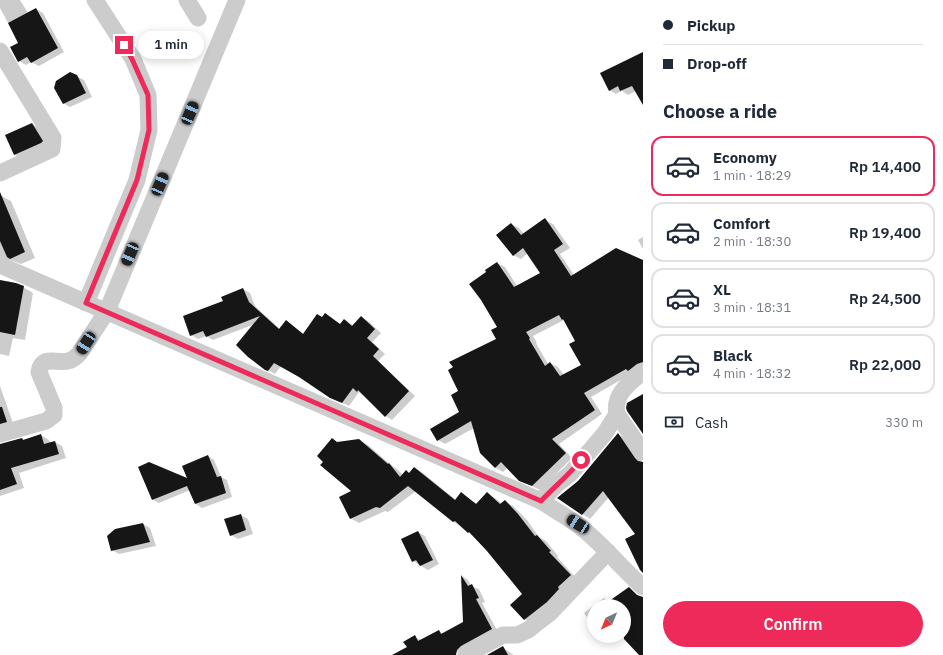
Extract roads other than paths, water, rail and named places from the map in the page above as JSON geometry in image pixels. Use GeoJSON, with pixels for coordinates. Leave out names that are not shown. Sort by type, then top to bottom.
{"type":"FeatureCollection","features":[{"type":"Feature","properties":{"kind":"street"},"geometry":{"type":"LineString","coordinates":[[86,303],[137,180],[149,130],[148,95],[132,59],[95,0]]}},
{"type":"Feature","properties":{"kind":"street"},"geometry":{"type":"LineString","coordinates":[[187,0],[198,18]]}},
{"type":"Feature","properties":{"kind":"street"},"geometry":{"type":"LineString","coordinates":[[0,434],[46,422],[54,415],[54,408],[39,372],[40,368],[46,362],[52,360],[68,361],[79,354],[107,311],[237,0]]}},
{"type":"Feature","properties":{"kind":"street"},"geometry":{"type":"LineString","coordinates":[[0,51],[54,138],[52,149],[0,173]]}},
{"type":"Feature","properties":{"kind":"street"},"geometry":{"type":"LineString","coordinates":[[0,265],[541,501],[578,524],[643,587]]}},
{"type":"Feature","properties":{"kind":"street"},"geometry":{"type":"LineString","coordinates":[[643,372],[620,394],[615,406],[617,414],[643,452]]}},
{"type":"Feature","properties":{"kind":"street"},"geometry":{"type":"LineString","coordinates":[[541,501],[557,484],[570,474],[605,433],[617,414]]}},
{"type":"Feature","properties":{"kind":"street"},"geometry":{"type":"LineString","coordinates":[[466,655],[503,635],[517,635],[528,630],[551,612],[608,552]]}}]}
